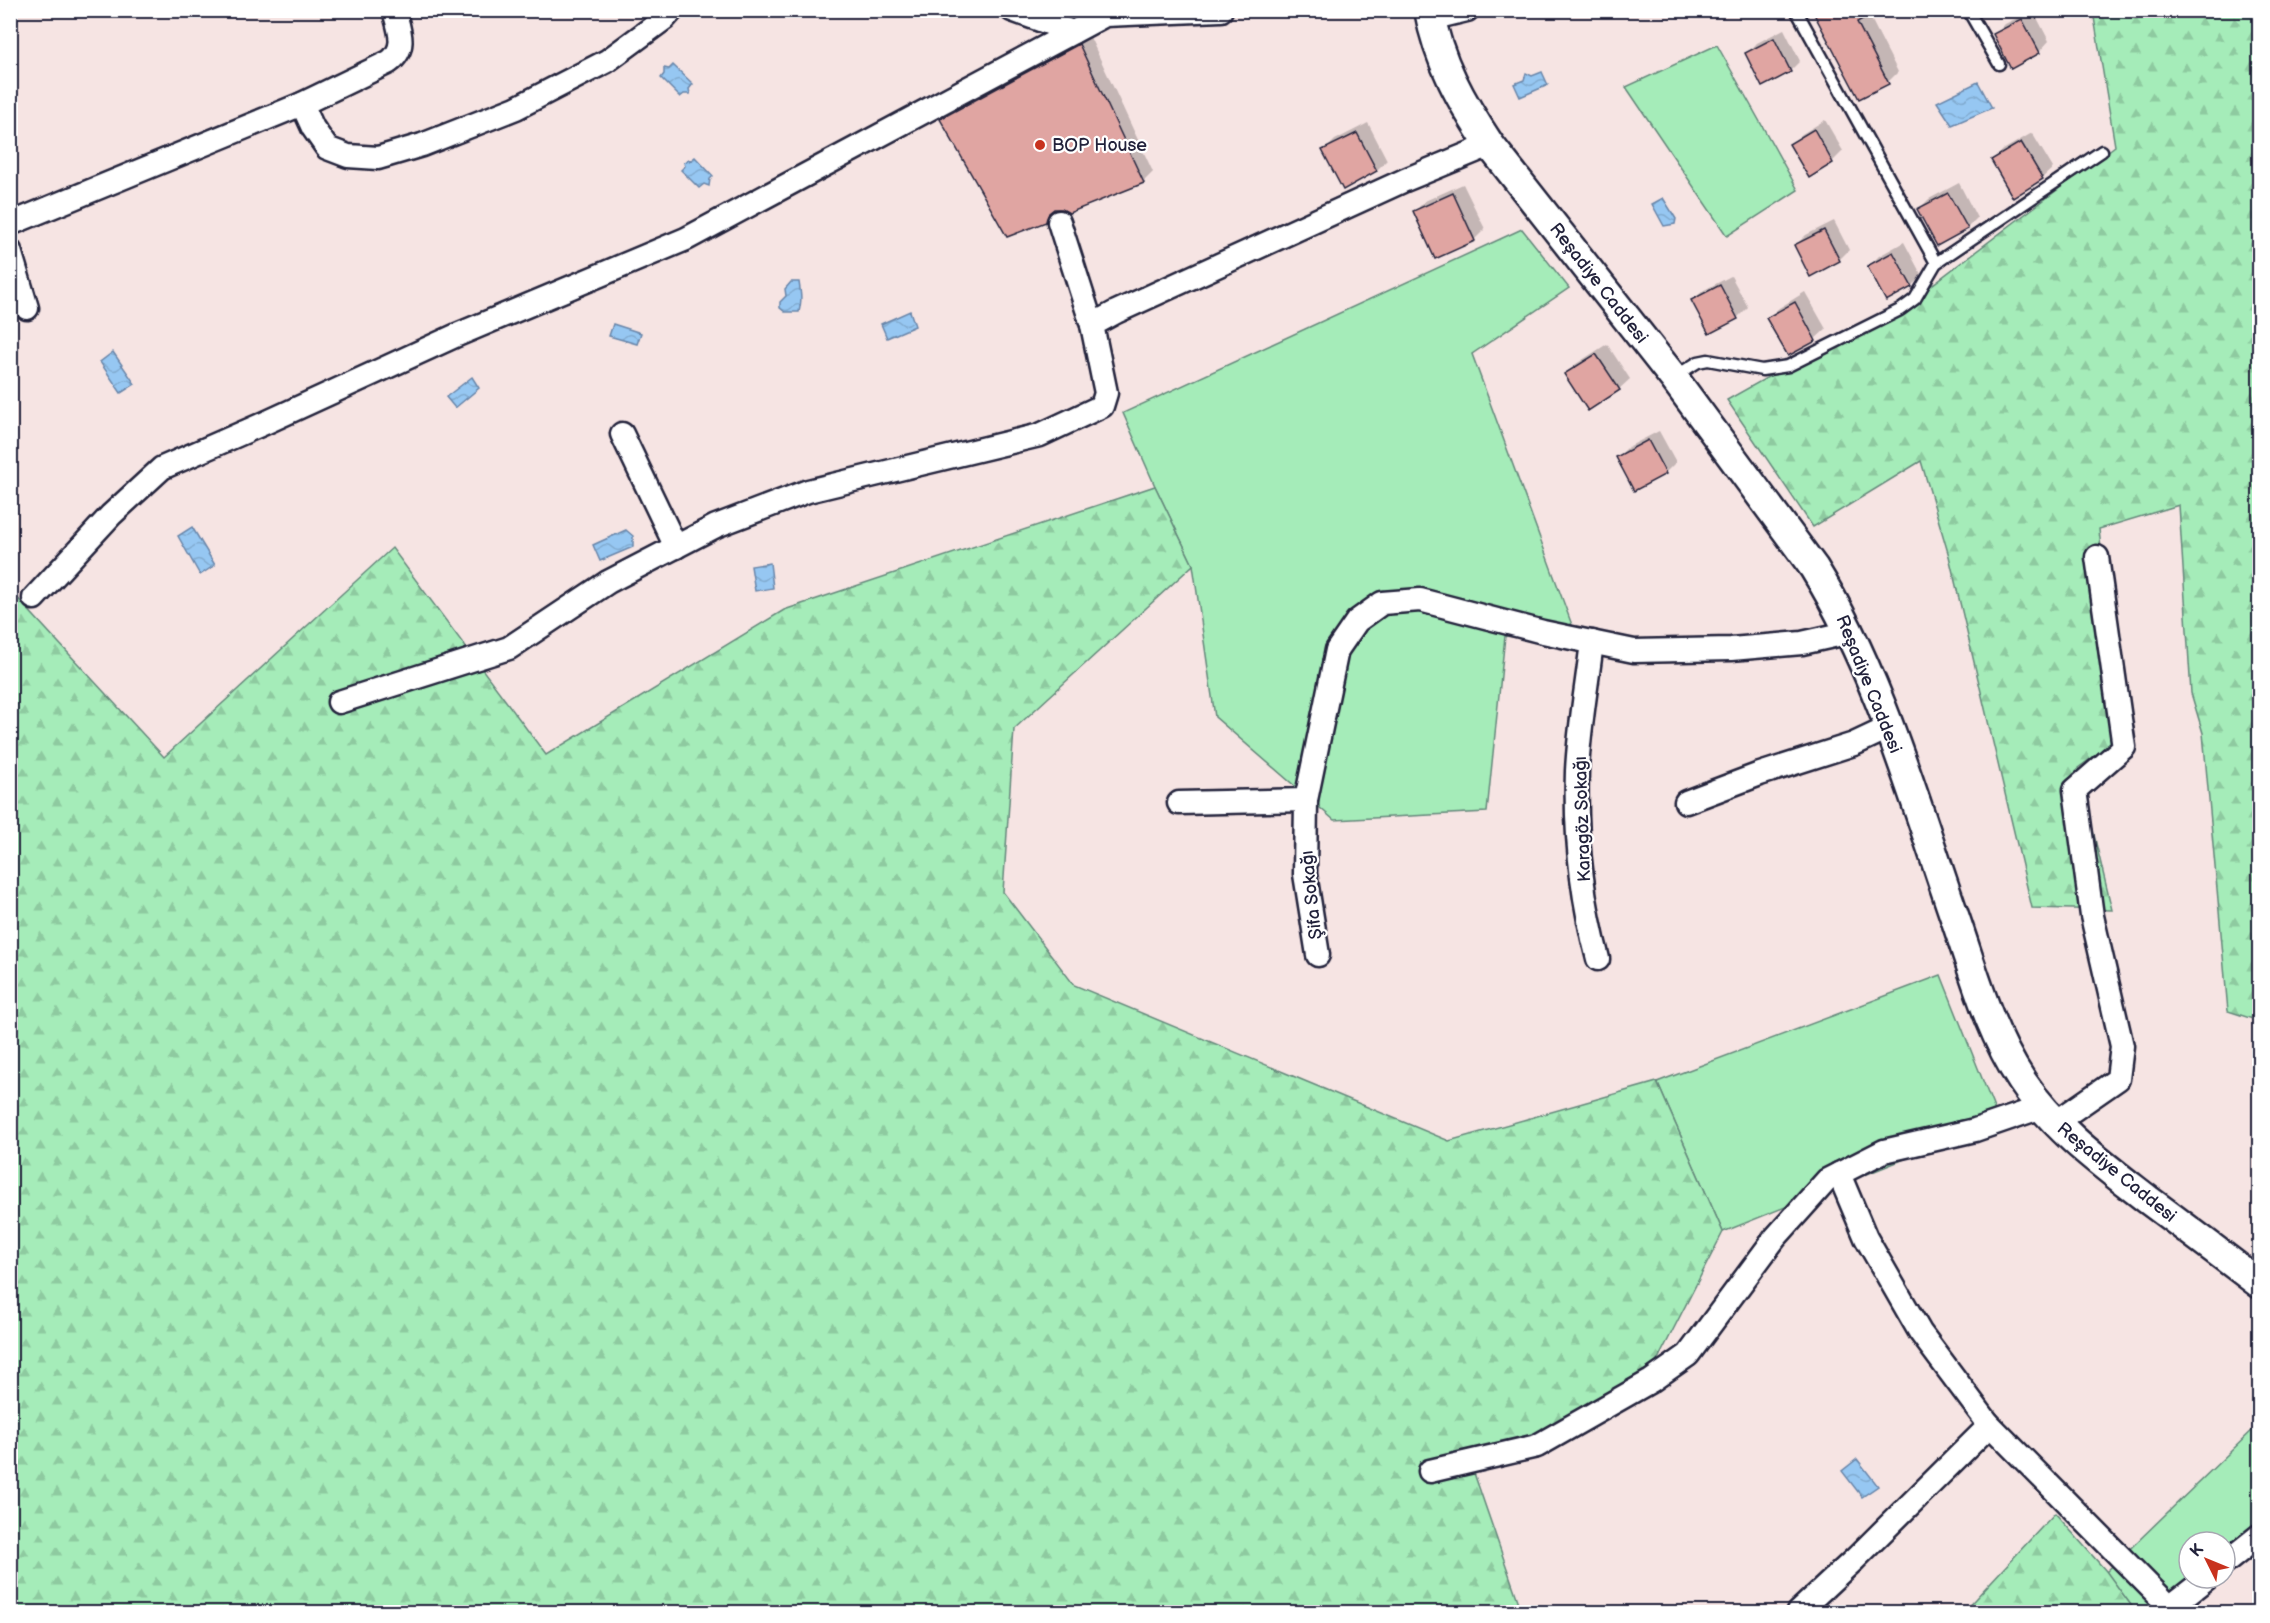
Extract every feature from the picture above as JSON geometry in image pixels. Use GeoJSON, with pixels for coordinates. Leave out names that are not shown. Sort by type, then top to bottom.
{"type":"FeatureCollection","features":[{"type":"Feature","properties":{"kind":"street"},"geometry":{"type":"LineString","coordinates":[[10,224],[302,104],[389,62],[400,50],[401,38],[394,10]]}},
{"type":"Feature","properties":{"kind":"street"},"geometry":{"type":"LineString","coordinates":[[302,104],[313,128],[327,148],[348,156],[378,158],[422,145],[516,108],[607,61],[672,10]]}},
{"type":"Feature","properties":{"kind":"street"},"geometry":{"type":"LineString","coordinates":[[1012,10],[1073,32]]}},
{"type":"Feature","properties":{"kind":"street"},"geometry":{"type":"LineString","coordinates":[[34,598],[111,515],[162,468],[457,335],[686,239],[1105,15],[1126,12],[1221,10]]}},
{"type":"Feature","properties":{"kind":"street"},"geometry":{"type":"LineString","coordinates":[[1429,15],[1467,10]]}},
{"type":"Feature","properties":{"kind":"street","name":"Reşadiye Caddesi"},"geometry":{"type":"LineString","coordinates":[[1429,15],[1450,79],[1490,145],[1673,377],[1815,568],[1851,632],[1888,728],[1992,1025],[2023,1082],[2049,1114],[2096,1160],[2259,1284]]}},
{"type":"Feature","properties":{"kind":"street"},"geometry":{"type":"LineString","coordinates":[[1092,325],[1405,180],[1490,145]]}},
{"type":"Feature","properties":{"kind":"street"},"geometry":{"type":"LineString","coordinates":[[339,702],[508,648],[608,582],[716,526],[808,491],[1040,435],[1102,406],[1106,393],[1092,325],[1059,222]]}},
{"type":"Feature","properties":{"kind":"street"},"geometry":{"type":"LineString","coordinates":[[10,251],[27,308]]}},
{"type":"Feature","properties":{"kind":"street"},"geometry":{"type":"LineString","coordinates":[[622,434],[676,547]]}},
{"type":"Feature","properties":{"kind":"street"},"geometry":{"type":"LineString","coordinates":[[1430,1471],[1538,1446],[1652,1381],[1688,1355],[1776,1238],[1827,1180],[1884,1151],[2049,1114],[2118,1079],[2122,1046],[2092,916],[2075,789],[2124,747],[2097,556]]}},
{"type":"Feature","properties":{"kind":"street","name":"Şifa Sokağı"},"geometry":{"type":"LineString","coordinates":[[1318,955],[1305,874],[1306,800],[1337,650],[1357,621],[1382,603],[1420,600],[1634,651],[1731,649],[1802,643],[1851,632]]}},
{"type":"Feature","properties":{"kind":"street","name":"Karagöz Sokağı"},"geometry":{"type":"LineString","coordinates":[[1592,642],[1577,771],[1580,843],[1588,921],[1598,959]]}},
{"type":"Feature","properties":{"kind":"street"},"geometry":{"type":"LineString","coordinates":[[1686,802],[1760,774],[1854,744],[1888,728]]}},
{"type":"Feature","properties":{"kind":"street"},"geometry":{"type":"LineString","coordinates":[[1179,803],[1306,800]]}},
{"type":"Feature","properties":{"kind":"street"},"geometry":{"type":"LineString","coordinates":[[1839,1174],[1866,1238],[1920,1332],[1988,1423],[2167,1610],[2192,1590]]}},
{"type":"Feature","properties":{"kind":"street"},"geometry":{"type":"LineString","coordinates":[[1798,1612],[1977,1438],[1988,1423]]}},
{"type":"Feature","properties":{"kind":"street"},"geometry":{"type":"LineString","coordinates":[[2237,1553],[2259,1535]]}},
{"type":"Feature","properties":{"kind":"lane"},"geometry":{"type":"LineString","coordinates":[[1796,10],[1936,263]]}},
{"type":"Feature","properties":{"kind":"lane"},"geometry":{"type":"LineString","coordinates":[[1968,10],[1998,64]]}},
{"type":"Feature","properties":{"kind":"lane"},"geometry":{"type":"LineString","coordinates":[[1673,377],[1698,362],[1708,360],[1762,370],[1788,366],[1900,310],[1915,299],[1936,263],[2102,151]]}},
{"type":"Feature","properties":{"kind":"green space"},"geometry":{"type":"Polygon","coordinates":[[[2093,11],[2259,11],[2259,1021],[2228,1011],[2203,733],[2191,693],[2179,505],[2099,529],[2120,737],[2078,768],[2112,910],[2032,908],[1949,556],[1921,461],[1813,527],[1727,400],[1929,287],[2115,146],[2093,11]]]}},
{"type":"Feature","properties":{"kind":"green space"},"geometry":{"type":"Polygon","coordinates":[[[1717,45],[1798,190],[1727,236],[1626,87],[1717,45]]]}},
{"type":"Feature","properties":{"kind":"green space"},"geometry":{"type":"Polygon","coordinates":[[[1522,229],[1569,288],[1472,354],[1579,644],[1505,636],[1487,812],[1334,820],[1215,717],[1193,565],[1123,413],[1522,229]]]}},
{"type":"Feature","properties":{"kind":"green space"},"geometry":{"type":"Polygon","coordinates":[[[1155,486],[1193,565],[1014,729],[1003,892],[1074,985],[1449,1141],[1657,1082],[1723,1232],[1651,1373],[1474,1473],[1522,1612],[11,1612],[10,590],[164,757],[392,548],[546,755],[784,610],[1155,486]]]}},
{"type":"Feature","properties":{"kind":"green space"},"geometry":{"type":"Polygon","coordinates":[[[1941,975],[1999,1121],[1723,1232],[1657,1082],[1941,975]]]}},
{"type":"Feature","properties":{"kind":"green space"},"geometry":{"type":"Polygon","coordinates":[[[2259,1424],[2259,1567],[2250,1558],[2237,1567],[2237,1530],[2177,1530],[2177,1590],[2204,1590],[2172,1612],[2136,1612],[2106,1572],[2259,1424]]]}},
{"type":"Feature","properties":{"kind":"green space"},"geometry":{"type":"Polygon","coordinates":[[[2055,1513],[2106,1571],[2136,1612],[1963,1612],[2055,1513]]]}},
{"type":"Feature","properties":{"kind":"water"},"geometry":{"type":"Polygon","coordinates":[[[673,65],[693,84],[689,89],[690,94],[680,97],[661,78],[664,68],[669,69],[673,65]]]}},
{"type":"Feature","properties":{"kind":"water"},"geometry":{"type":"Polygon","coordinates":[[[1542,72],[1548,85],[1520,97],[1514,84],[1524,80],[1526,73],[1532,76],[1542,72]]]}},
{"type":"Feature","properties":{"kind":"water"},"geometry":{"type":"Polygon","coordinates":[[[1978,82],[1992,108],[1952,125],[1937,102],[1978,82]]]}},
{"type":"Feature","properties":{"kind":"water"},"geometry":{"type":"Polygon","coordinates":[[[695,157],[713,176],[709,186],[704,184],[699,188],[681,170],[685,166],[684,162],[695,157]]]}},
{"type":"Feature","properties":{"kind":"water"},"geometry":{"type":"Polygon","coordinates":[[[1663,198],[1676,219],[1675,224],[1664,226],[1652,204],[1663,198]]]}},
{"type":"Feature","properties":{"kind":"water"},"geometry":{"type":"Polygon","coordinates":[[[791,282],[799,282],[801,303],[799,312],[785,312],[780,308],[780,302],[786,296],[785,289],[791,282]]]}},
{"type":"Feature","properties":{"kind":"water"},"geometry":{"type":"Polygon","coordinates":[[[910,311],[915,326],[887,338],[881,324],[910,311]]]}},
{"type":"Feature","properties":{"kind":"water"},"geometry":{"type":"Polygon","coordinates":[[[613,324],[641,333],[637,344],[609,336],[613,324]]]}},
{"type":"Feature","properties":{"kind":"water"},"geometry":{"type":"Polygon","coordinates":[[[113,352],[135,384],[121,393],[100,362],[113,352]]]}},
{"type":"Feature","properties":{"kind":"water"},"geometry":{"type":"Polygon","coordinates":[[[472,377],[479,388],[455,408],[446,397],[472,377]]]}},
{"type":"Feature","properties":{"kind":"water"},"geometry":{"type":"Polygon","coordinates":[[[192,527],[215,565],[200,575],[178,536],[192,527]]]}},
{"type":"Feature","properties":{"kind":"water"},"geometry":{"type":"Polygon","coordinates":[[[626,530],[633,536],[633,547],[600,561],[593,545],[626,530]]]}},
{"type":"Feature","properties":{"kind":"water"},"geometry":{"type":"Polygon","coordinates":[[[770,563],[773,588],[755,591],[751,566],[770,563]]]}},
{"type":"Feature","properties":{"kind":"water"},"geometry":{"type":"Polygon","coordinates":[[[1857,1459],[1878,1486],[1862,1497],[1842,1471],[1857,1459]]]}},
{"type":"Feature","properties":{"kind":"building"},"geometry":{"type":"Polygon","coordinates":[[[1812,10],[1879,10],[1857,22],[1889,84],[1859,99],[1812,10]]]}},
{"type":"Feature","properties":{"kind":"building"},"geometry":{"type":"Polygon","coordinates":[[[2022,19],[2040,53],[2011,69],[1993,34],[2022,19]]]}},
{"type":"Feature","properties":{"kind":"building"},"geometry":{"type":"Polygon","coordinates":[[[1774,38],[1791,72],[1762,87],[1745,53],[1774,38]]]}},
{"type":"Feature","properties":{"kind":"building","name":"BOP House"},"geometry":{"type":"Polygon","coordinates":[[[1079,44],[1144,183],[1069,213],[1062,209],[1054,209],[1049,213],[1046,222],[1007,237],[940,119],[1079,44]]]}},
{"type":"Feature","properties":{"kind":"building"},"geometry":{"type":"Polygon","coordinates":[[[1814,129],[1833,163],[1809,178],[1789,144],[1814,129]]]}},
{"type":"Feature","properties":{"kind":"building"},"geometry":{"type":"Polygon","coordinates":[[[1357,133],[1377,171],[1343,190],[1322,150],[1357,133]]]}},
{"type":"Feature","properties":{"kind":"building"},"geometry":{"type":"Polygon","coordinates":[[[2021,142],[2043,179],[2013,198],[1991,160],[2021,142]]]}},
{"type":"Feature","properties":{"kind":"building"},"geometry":{"type":"Polygon","coordinates":[[[1453,193],[1475,241],[1435,259],[1413,211],[1453,193]]]}},
{"type":"Feature","properties":{"kind":"building"},"geometry":{"type":"Polygon","coordinates":[[[1948,193],[1968,229],[1937,246],[1917,209],[1948,193]]]}},
{"type":"Feature","properties":{"kind":"building"},"geometry":{"type":"Polygon","coordinates":[[[1824,230],[1840,261],[1810,277],[1794,245],[1824,230]]]}},
{"type":"Feature","properties":{"kind":"building"},"geometry":{"type":"Polygon","coordinates":[[[1893,252],[1912,287],[1886,301],[1867,266],[1893,252]]]}},
{"type":"Feature","properties":{"kind":"building"},"geometry":{"type":"Polygon","coordinates":[[[1720,285],[1738,319],[1709,334],[1691,300],[1720,285]]]}},
{"type":"Feature","properties":{"kind":"building"},"geometry":{"type":"Polygon","coordinates":[[[1795,302],[1816,341],[1788,356],[1766,318],[1795,302]]]}},
{"type":"Feature","properties":{"kind":"building"},"geometry":{"type":"Polygon","coordinates":[[[1596,354],[1620,390],[1588,411],[1564,374],[1596,354]]]}},
{"type":"Feature","properties":{"kind":"building"},"geometry":{"type":"Polygon","coordinates":[[[1648,440],[1666,474],[1634,491],[1616,457],[1648,440]]]}},
{"type":"Feature","properties":{"kind":"place","name":"BOP House"},"geometry":{"type":"Point","coordinates":[1040,145]}}]}
